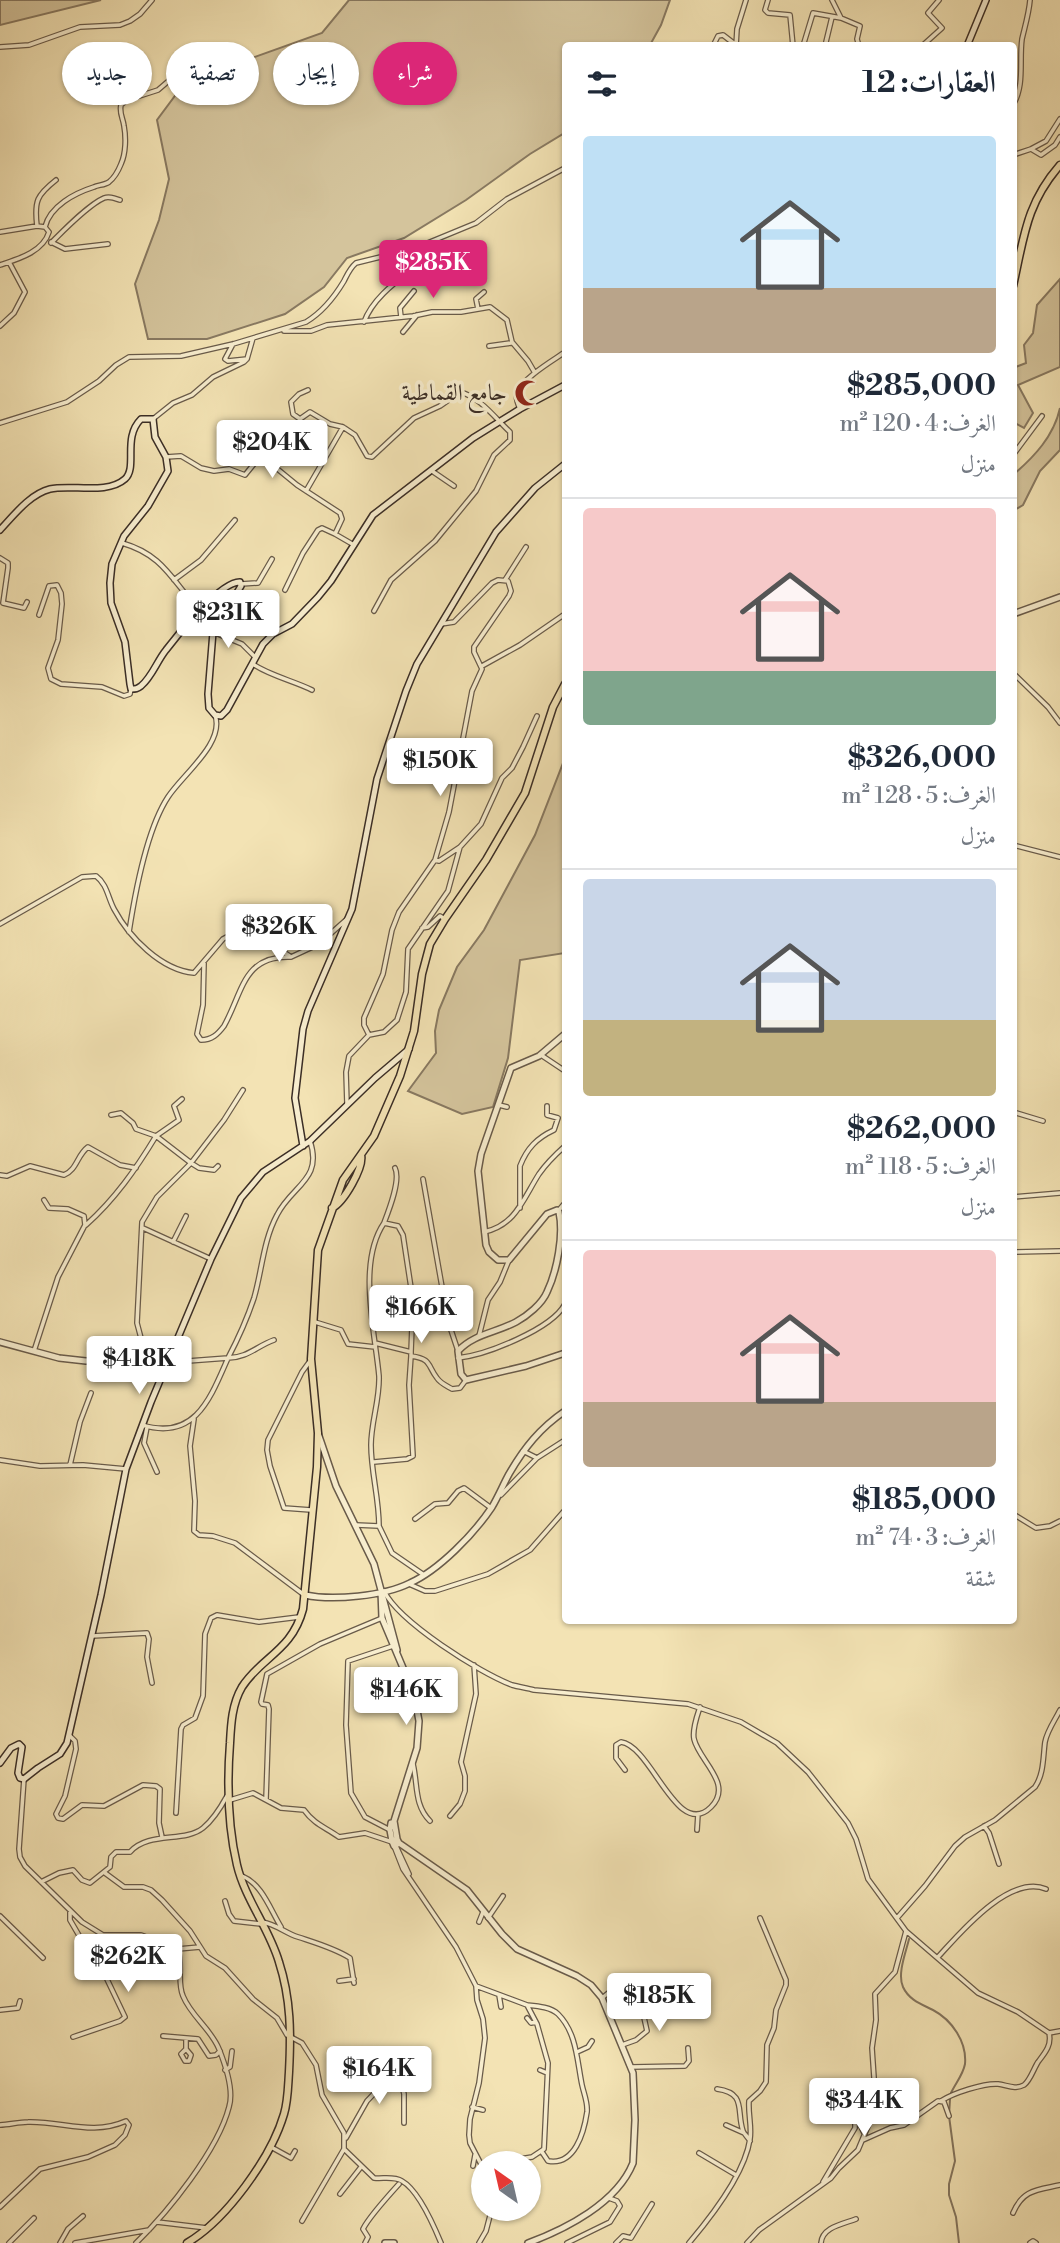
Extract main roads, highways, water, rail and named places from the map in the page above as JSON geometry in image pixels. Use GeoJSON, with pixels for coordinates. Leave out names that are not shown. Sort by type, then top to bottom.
{"type":"FeatureCollection","features":[{"type":"Feature","properties":{"kind":"main road"},"geometry":{"type":"LineString","coordinates":[[969,42],[986,0]]}},
{"type":"Feature","properties":{"kind":"main road"},"geometry":{"type":"LineString","coordinates":[[1017,268],[1031,207],[1038,193],[1060,165]]}},
{"type":"Feature","properties":{"kind":"main road"},"geometry":{"type":"LineString","coordinates":[[0,530],[23,506],[44,491],[108,486],[124,480],[131,469],[130,444],[134,428],[141,419],[152,419],[155,437],[166,457],[166,476],[121,543],[112,564],[109,590],[125,642],[131,689],[143,684],[165,651],[200,611],[229,585],[237,582],[242,584],[213,632],[209,708],[215,715],[225,713],[253,660],[273,634],[292,624],[318,597],[373,515],[473,438],[562,387]]}},
{"type":"Feature","properties":{"kind":"main road"},"geometry":{"type":"LineString","coordinates":[[303,1146],[295,1098],[303,1029],[308,1011],[348,919],[356,893],[372,799],[389,739],[417,664],[505,519],[535,488],[562,466]]}},
{"type":"Feature","properties":{"kind":"main road"},"geometry":{"type":"LineString","coordinates":[[1017,613],[1060,597]]}},
{"type":"Feature","properties":{"kind":"main road"},"geometry":{"type":"LineString","coordinates":[[187,2243],[208,2229],[242,2190],[279,2127],[286,2105],[291,2037],[289,2004],[280,1964],[240,1876],[229,1797],[231,1721],[243,1685],[285,1644],[298,1627],[301,1617],[314,1510],[318,1433],[311,1359],[315,1322],[316,1259],[344,1178],[374,1136],[409,1049],[417,1016],[425,958],[430,944],[444,919],[486,860],[525,793],[553,707],[562,690]]}},
{"type":"Feature","properties":{"kind":"main road"},"geometry":{"type":"LineString","coordinates":[[562,1037],[541,1055],[510,1068],[481,1154],[478,1171],[486,1245],[498,1260],[509,1260],[547,1214],[558,1210],[561,1219],[559,1242],[547,1293],[537,1306],[518,1321],[479,1335],[470,1340],[458,1354],[461,1374],[466,1380],[526,1366],[562,1354]]}},
{"type":"Feature","properties":{"kind":"main road"},"geometry":{"type":"LineString","coordinates":[[0,1763],[11,1748],[19,1744],[21,1750],[18,1773],[20,1778],[24,1779],[60,1754],[70,1736],[127,1469],[211,1259],[241,1198],[250,1185],[271,1166],[310,1141],[409,1049]]}},
{"type":"Feature","properties":{"kind":"main road"},"geometry":{"type":"LineString","coordinates":[[332,1208],[339,1204],[361,1165],[361,1155]]}},
{"type":"Feature","properties":{"kind":"main road"},"geometry":{"type":"LineString","coordinates":[[344,1178],[351,1183]]}},
{"type":"Feature","properties":{"kind":"main road"},"geometry":{"type":"LineString","coordinates":[[0,1342],[59,1358],[86,1361],[152,1357],[168,1362]]}},
{"type":"Feature","properties":{"kind":"main road"},"geometry":{"type":"LineString","coordinates":[[305,1595],[345,1597],[383,1591],[409,1584],[424,1575],[470,1533],[491,1508],[523,1451],[544,1426],[562,1413]]}},
{"type":"Feature","properties":{"kind":"main road"},"geometry":{"type":"LineString","coordinates":[[318,1433],[336,1486],[374,1564],[398,1653],[418,1712],[418,1741],[413,1763],[390,1830],[395,1843],[467,1890],[517,1949],[591,1985],[602,1998],[631,2067],[635,2087],[633,2163],[625,2177],[608,2197],[547,2236],[528,2243]]}},
{"type":"Feature","properties":{"kind":"main road"},"geometry":{"type":"LineString","coordinates":[[383,1591],[382,1618],[398,1653]]}},
{"type":"Feature","properties":{"kind":"main road"},"geometry":{"type":"LineString","coordinates":[[395,1843],[394,1824],[400,1801]]}},
{"type":"Feature","properties":{"kind":"main road"},"geometry":{"type":"LineString","coordinates":[[385,2243],[394,2243]]}},
{"type":"Feature","properties":{"kind":"waterway"},"geometry":{"type":"LineString","coordinates":[[909,1939],[901,1970],[903,1987],[920,2004],[940,2014],[957,2032],[964,2048],[964,2068],[951,2093]]}},
{"type":"Feature","properties":{"kind":"waterway"},"geometry":{"type":"LineString","coordinates":[[950,2099],[949,2116],[955,2161],[949,2195],[956,2217],[959,2243]]}},
{"type":"Feature","properties":{"kind":"place","name":"جامع القماطية"},"geometry":{"type":"Point","coordinates":[528,393]}}]}
